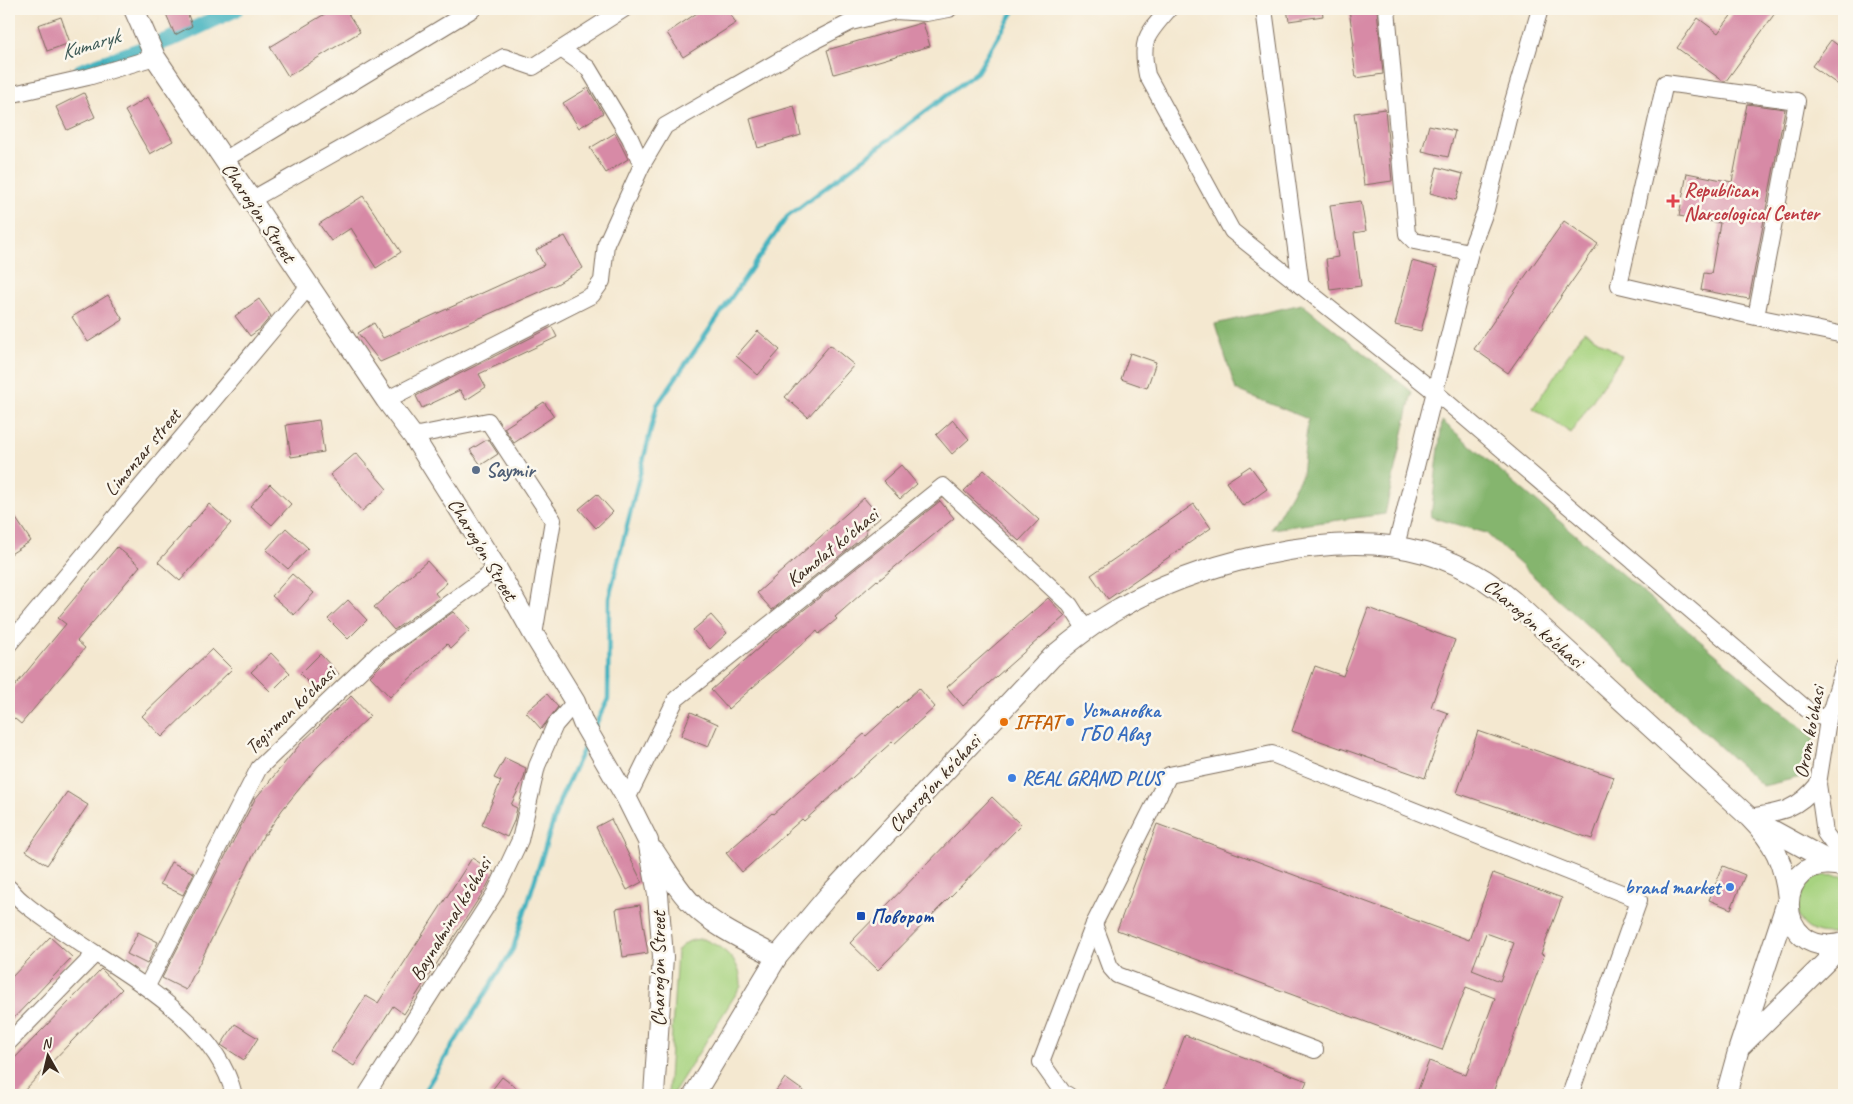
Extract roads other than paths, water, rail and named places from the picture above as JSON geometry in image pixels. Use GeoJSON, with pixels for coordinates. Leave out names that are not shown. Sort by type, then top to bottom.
{"type":"FeatureCollection","features":[{"type":"Feature","properties":{"kind":"main road","name":"Charog'on Street"},"geometry":{"type":"LineString","coordinates":[[136,13],[155,57],[386,400],[413,436],[497,569],[534,635],[576,702],[583,723],[599,754],[627,799],[648,841],[658,894],[663,958],[654,1095]]}},
{"type":"Feature","properties":{"kind":"main road","name":"Charog'on ko'chasi"},"geometry":{"type":"LineString","coordinates":[[694,1095],[777,957],[828,896],[1052,657],[1086,630],[1120,608],[1155,590],[1229,563],[1312,546],[1353,543],[1396,546],[1426,553],[1458,565],[1485,579],[1500,590],[1749,817]]}},
{"type":"Feature","properties":{"kind":"main road"},"geometry":{"type":"LineString","coordinates":[[1749,817],[1841,863]]}},
{"type":"Feature","properties":{"kind":"main road"},"geometry":{"type":"LineString","coordinates":[[1749,817],[1765,834],[1777,853],[1785,874],[1788,911],[1792,923],[1799,933],[1810,941],[1821,945],[1834,946],[1844,943]]}},
{"type":"Feature","properties":{"kind":"main road"},"geometry":{"type":"LineString","coordinates":[[648,841],[678,888],[694,906],[715,924],[777,957]]}},
{"type":"Feature","properties":{"kind":"main road"},"geometry":{"type":"LineString","coordinates":[[1726,1095],[1739,1048],[1792,886],[1810,868],[1823,864],[1841,863]]}},
{"type":"Feature","properties":{"kind":"main road"},"geometry":{"type":"LineString","coordinates":[[1739,1048],[1844,943]]}},
{"type":"Feature","properties":{"kind":"street"},"geometry":{"type":"LineString","coordinates":[[224,160],[473,9]]}},
{"type":"Feature","properties":{"kind":"street"},"geometry":{"type":"LineString","coordinates":[[251,200],[504,57],[533,67],[624,9]]}},
{"type":"Feature","properties":{"kind":"street"},"geometry":{"type":"LineString","coordinates":[[386,400],[592,295],[602,281],[606,244],[642,165],[665,126],[851,22],[895,11],[926,13],[949,9]]}},
{"type":"Feature","properties":{"kind":"street"},"geometry":{"type":"LineString","coordinates":[[1169,9],[1148,34],[1143,54],[1148,75],[1232,231],[1435,392],[1810,712],[1828,720]]}},
{"type":"Feature","properties":{"kind":"street"},"geometry":{"type":"LineString","coordinates":[[1264,9],[1301,286]]}},
{"type":"Feature","properties":{"kind":"street"},"geometry":{"type":"LineString","coordinates":[[1387,9],[1407,234],[1414,240],[1470,252]]}},
{"type":"Feature","properties":{"kind":"street"},"geometry":{"type":"LineString","coordinates":[[1396,546],[1470,252],[1486,209],[1509,115],[1540,9]]}},
{"type":"Feature","properties":{"kind":"street"},"geometry":{"type":"LineString","coordinates":[[561,49],[588,68],[630,138],[642,165]]}},
{"type":"Feature","properties":{"kind":"street"},"geometry":{"type":"LineString","coordinates":[[9,95],[88,77],[155,57]]}},
{"type":"Feature","properties":{"kind":"street"},"geometry":{"type":"LineString","coordinates":[[1756,317],[1797,101],[1665,83],[1619,285],[1756,317],[1844,335]]}},
{"type":"Feature","properties":{"kind":"street","name":"Limonzar street"},"geometry":{"type":"LineString","coordinates":[[9,644],[309,286]]}},
{"type":"Feature","properties":{"kind":"street"},"geometry":{"type":"LineString","coordinates":[[413,436],[488,421],[554,520],[534,635]]}},
{"type":"Feature","properties":{"kind":"street","name":"Kamolat ko'chasi"},"geometry":{"type":"LineString","coordinates":[[627,799],[676,699],[943,486],[1070,605],[1086,630]]}},
{"type":"Feature","properties":{"kind":"street","name":"Tegirmon ko'chasi"},"geometry":{"type":"LineString","coordinates":[[147,986],[259,768],[379,653],[497,569]]}},
{"type":"Feature","properties":{"kind":"street","name":"Orom ko'chasi"},"geometry":{"type":"LineString","coordinates":[[1841,863],[1825,833],[1818,784],[1828,720],[1844,666]]}},
{"type":"Feature","properties":{"kind":"street","name":"Baynalminal ko'chasi"},"geometry":{"type":"LineString","coordinates":[[366,1095],[495,893],[520,840],[537,766],[555,725],[576,702]]}},
{"type":"Feature","properties":{"kind":"street"},"geometry":{"type":"LineString","coordinates":[[1068,1095],[1063,1093],[1041,1062],[1094,924],[1169,775],[1272,754],[1639,900],[1570,1095]]}},
{"type":"Feature","properties":{"kind":"street"},"geometry":{"type":"LineString","coordinates":[[1749,817],[1773,814],[1792,807],[1806,798],[1818,784]]}},
{"type":"Feature","properties":{"kind":"street"},"geometry":{"type":"LineString","coordinates":[[9,888],[20,901],[95,954],[147,986],[209,1043],[232,1086],[234,1095]]}},
{"type":"Feature","properties":{"kind":"street"},"geometry":{"type":"LineString","coordinates":[[1094,924],[1110,967],[1117,975],[1315,1050]]}},
{"type":"Feature","properties":{"kind":"street"},"geometry":{"type":"LineString","coordinates":[[9,1042],[95,954]]}},
{"type":"Feature","properties":{"kind":"waterway","name":"Kumaryk"},"geometry":{"type":"LineString","coordinates":[[81,71],[179,36],[236,9]]}},
{"type":"Feature","properties":{"kind":"waterway"},"geometry":{"type":"LineString","coordinates":[[594,728],[608,699],[609,598],[657,405],[787,217],[977,72],[1015,9]]}},
{"type":"Feature","properties":{"kind":"waterway"},"geometry":{"type":"LineString","coordinates":[[422,1095],[513,949],[560,800],[587,742]]}},
{"type":"Feature","properties":{"kind":"place","name":"Republican Narcological Center"},"geometry":{"type":"Point","coordinates":[1673,201]}},
{"type":"Feature","properties":{"kind":"place","name":"Saymir"},"geometry":{"type":"Point","coordinates":[476,470]}},
{"type":"Feature","properties":{"kind":"place","name":"IFFAT"},"geometry":{"type":"Point","coordinates":[1004,722]}},
{"type":"Feature","properties":{"kind":"place","name":"Установка ГБО Аваз"},"geometry":{"type":"Point","coordinates":[1070,722]}},
{"type":"Feature","properties":{"kind":"place","name":"REAL GRAND PLUS"},"geometry":{"type":"Point","coordinates":[1012,778]}},
{"type":"Feature","properties":{"kind":"place","name":"brand market"},"geometry":{"type":"Point","coordinates":[1730,887]}},
{"type":"Feature","properties":{"kind":"place","name":"Поворот"},"geometry":{"type":"Point","coordinates":[861,916]}}]}
